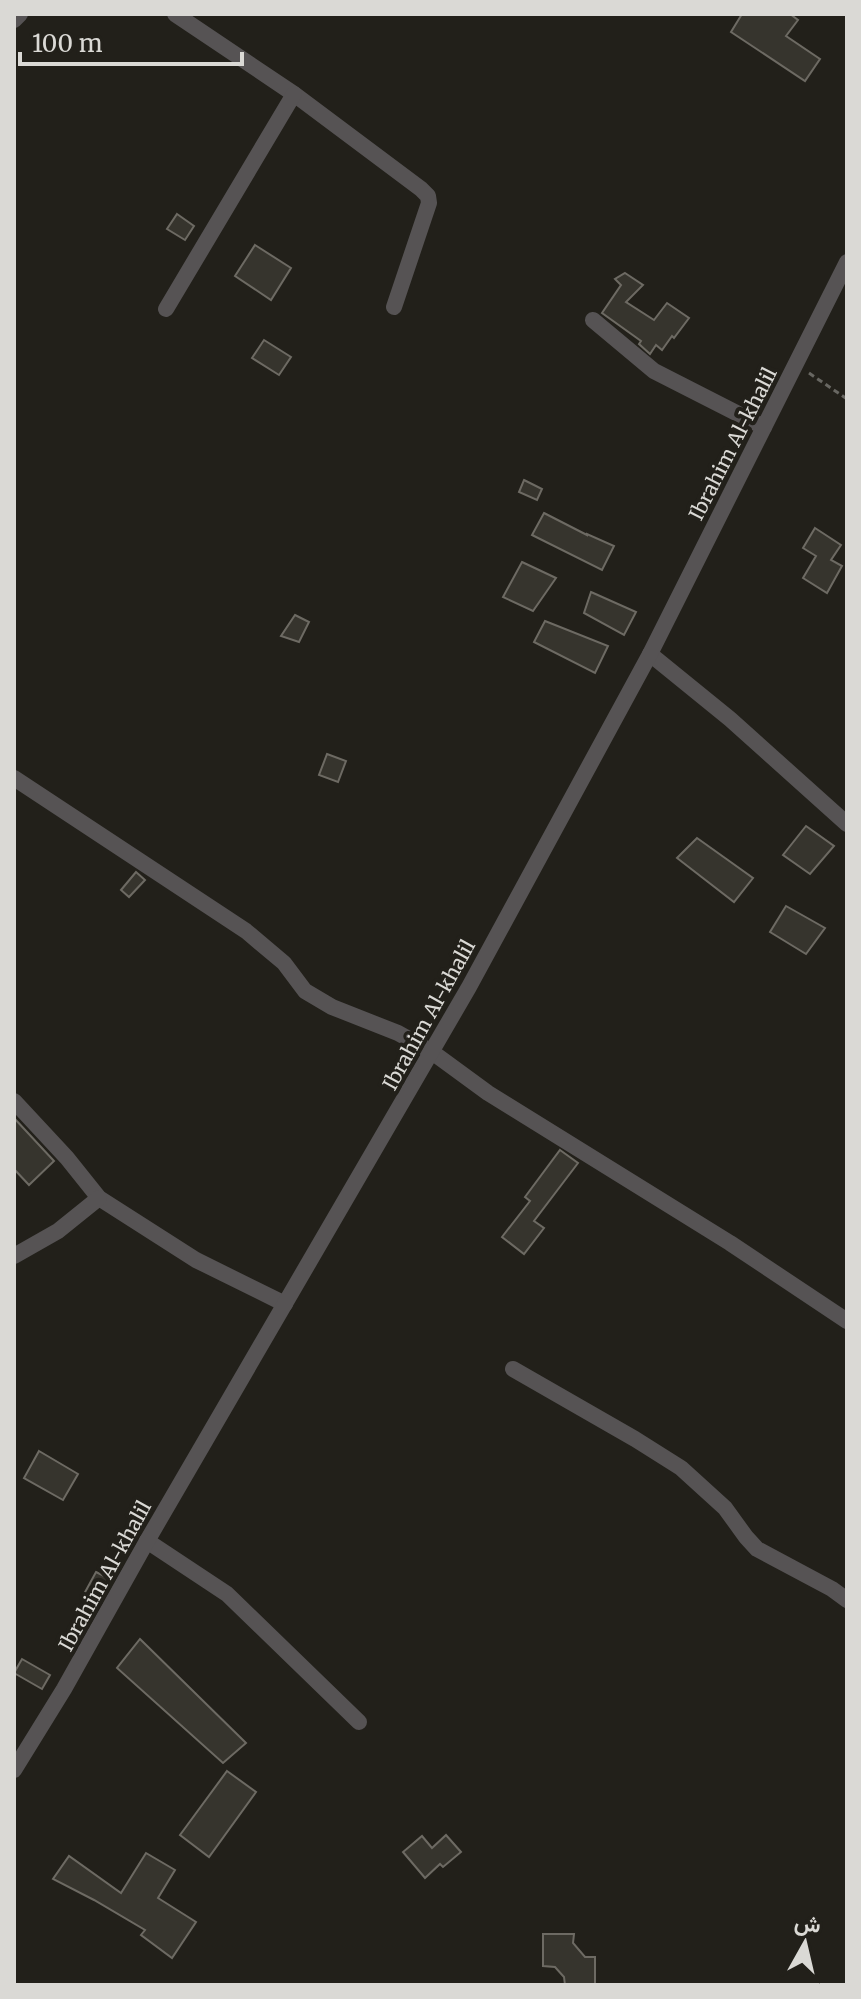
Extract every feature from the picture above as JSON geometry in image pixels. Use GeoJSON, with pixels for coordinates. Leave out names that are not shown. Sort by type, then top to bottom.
{"type":"FeatureCollection","features":[{"type":"Feature","properties":{"kind":"street"},"geometry":{"type":"LineString","coordinates":[[14,20],[20,14]]}},
{"type":"Feature","properties":{"kind":"street"},"geometry":{"type":"LineString","coordinates":[[175,14],[294,94],[428,196],[429,203],[394,307]]}},
{"type":"Feature","properties":{"kind":"street"},"geometry":{"type":"LineString","coordinates":[[166,309],[294,94]]}},
{"type":"Feature","properties":{"kind":"street","name":"Ibrahim Al-khalil"},"geometry":{"type":"LineString","coordinates":[[14,1770],[64,1689],[432,1052],[650,654],[847,262]]}},
{"type":"Feature","properties":{"kind":"street"},"geometry":{"type":"LineString","coordinates":[[593,320],[654,371],[764,427]]}},
{"type":"Feature","properties":{"kind":"street"},"geometry":{"type":"LineString","coordinates":[[650,654],[730,719],[847,824]]}},
{"type":"Feature","properties":{"kind":"street"},"geometry":{"type":"LineString","coordinates":[[14,778],[246,931],[284,963],[305,991],[332,1007],[398,1033],[432,1052],[488,1093],[730,1243],[847,1321]]}},
{"type":"Feature","properties":{"kind":"street"},"geometry":{"type":"LineString","coordinates":[[14,1101],[99,1198],[196,1260],[285,1304]]}},
{"type":"Feature","properties":{"kind":"street"},"geometry":{"type":"LineString","coordinates":[[14,1256],[58,1231],[99,1198]]}},
{"type":"Feature","properties":{"kind":"street"},"geometry":{"type":"LineString","coordinates":[[513,1369],[681,1468],[725,1508],[757,1549],[847,1600]]}},
{"type":"Feature","properties":{"kind":"street"},"geometry":{"type":"LineString","coordinates":[[147,1541],[227,1594],[359,1722]]}},
{"type":"Feature","properties":{"kind":"path"},"geometry":{"type":"LineString","coordinates":[[796,364],[847,399]]}},
{"type":"Feature","properties":{"kind":"building"},"geometry":{"type":"Polygon","coordinates":[[[742,14],[790,14],[798,20],[786,36],[820,59],[805,81],[731,32],[742,14]]]}},
{"type":"Feature","properties":{"kind":"building"},"geometry":{"type":"Polygon","coordinates":[[[177,214],[194,226],[185,240],[167,229],[177,214]]]}},
{"type":"Feature","properties":{"kind":"building"},"geometry":{"type":"Polygon","coordinates":[[[255,245],[291,268],[271,300],[235,276],[255,245]]]}},
{"type":"Feature","properties":{"kind":"building"},"geometry":{"type":"Polygon","coordinates":[[[625,273],[643,285],[626,302],[654,320],[667,303],[689,318],[662,350],[656,345],[650,354],[639,344],[641,341],[602,313],[621,285],[615,279],[625,273]]]}},
{"type":"Feature","properties":{"kind":"building"},"geometry":{"type":"Polygon","coordinates":[[[264,340],[291,357],[279,375],[252,358],[264,340]]]}},
{"type":"Feature","properties":{"kind":"building"},"geometry":{"type":"Polygon","coordinates":[[[524,480],[542,489],[537,500],[519,492],[524,480]]]}},
{"type":"Feature","properties":{"kind":"building"},"geometry":{"type":"Polygon","coordinates":[[[544,513],[614,546],[602,570],[532,535],[544,513]]]}},
{"type":"Feature","properties":{"kind":"building"},"geometry":{"type":"Polygon","coordinates":[[[815,528],[841,545],[831,560],[842,566],[827,593],[803,578],[816,556],[803,548],[815,528]]]}},
{"type":"Feature","properties":{"kind":"building"},"geometry":{"type":"Polygon","coordinates":[[[522,562],[556,578],[533,611],[503,597],[522,562]]]}},
{"type":"Feature","properties":{"kind":"building"},"geometry":{"type":"Polygon","coordinates":[[[591,592],[636,612],[624,635],[584,613],[591,592]]]}},
{"type":"Feature","properties":{"kind":"building"},"geometry":{"type":"Polygon","coordinates":[[[295,615],[309,622],[299,642],[281,636],[295,615]]]}},
{"type":"Feature","properties":{"kind":"building"},"geometry":{"type":"Polygon","coordinates":[[[545,621],[608,646],[595,673],[534,642],[545,621]]]}},
{"type":"Feature","properties":{"kind":"building"},"geometry":{"type":"Polygon","coordinates":[[[327,754],[346,761],[338,782],[319,775],[327,754]]]}},
{"type":"Feature","properties":{"kind":"building"},"geometry":{"type":"Polygon","coordinates":[[[806,826],[834,846],[810,874],[783,855],[806,826]]]}},
{"type":"Feature","properties":{"kind":"building"},"geometry":{"type":"Polygon","coordinates":[[[697,838],[753,878],[734,902],[677,858],[697,838]]]}},
{"type":"Feature","properties":{"kind":"building"},"geometry":{"type":"Polygon","coordinates":[[[136,872],[145,880],[129,897],[121,890],[136,872]]]}},
{"type":"Feature","properties":{"kind":"building"},"geometry":{"type":"Polygon","coordinates":[[[786,906],[825,928],[806,954],[770,932],[786,906]]]}},
{"type":"Feature","properties":{"kind":"building"},"geometry":{"type":"Polygon","coordinates":[[[14,1118],[54,1161],[29,1185],[14,1169],[14,1118]]]}},
{"type":"Feature","properties":{"kind":"building"},"geometry":{"type":"Polygon","coordinates":[[[560,1150],[578,1163],[534,1221],[544,1228],[524,1254],[502,1237],[530,1201],[525,1197],[560,1150]]]}},
{"type":"Feature","properties":{"kind":"building"},"geometry":{"type":"Polygon","coordinates":[[[39,1451],[78,1474],[63,1500],[24,1478],[39,1451]]]}},
{"type":"Feature","properties":{"kind":"building"},"geometry":{"type":"Polygon","coordinates":[[[96,1572],[108,1578],[97,1600],[84,1594],[96,1572]]]}},
{"type":"Feature","properties":{"kind":"building"},"geometry":{"type":"Polygon","coordinates":[[[140,1639],[246,1743],[223,1763],[117,1668],[140,1639]]]}},
{"type":"Feature","properties":{"kind":"building"},"geometry":{"type":"Polygon","coordinates":[[[22,1659],[50,1675],[42,1689],[14,1673],[22,1659]]]}},
{"type":"Feature","properties":{"kind":"building"},"geometry":{"type":"Polygon","coordinates":[[[227,1771],[256,1792],[209,1857],[180,1835],[227,1771]]]}},
{"type":"Feature","properties":{"kind":"building"},"geometry":{"type":"Polygon","coordinates":[[[446,1835],[461,1852],[443,1867],[440,1864],[425,1878],[403,1852],[422,1836],[432,1848],[446,1835]]]}},
{"type":"Feature","properties":{"kind":"building"},"geometry":{"type":"Polygon","coordinates":[[[146,1853],[175,1870],[158,1898],[196,1922],[172,1958],[141,1935],[145,1930],[53,1879],[69,1856],[121,1893],[146,1853]]]}},
{"type":"Feature","properties":{"kind":"building"},"geometry":{"type":"Polygon","coordinates":[[[543,1934],[574,1934],[573,1943],[585,1957],[595,1957],[595,1985],[565,1985],[564,1977],[555,1967],[543,1966],[543,1934]]]}}]}
